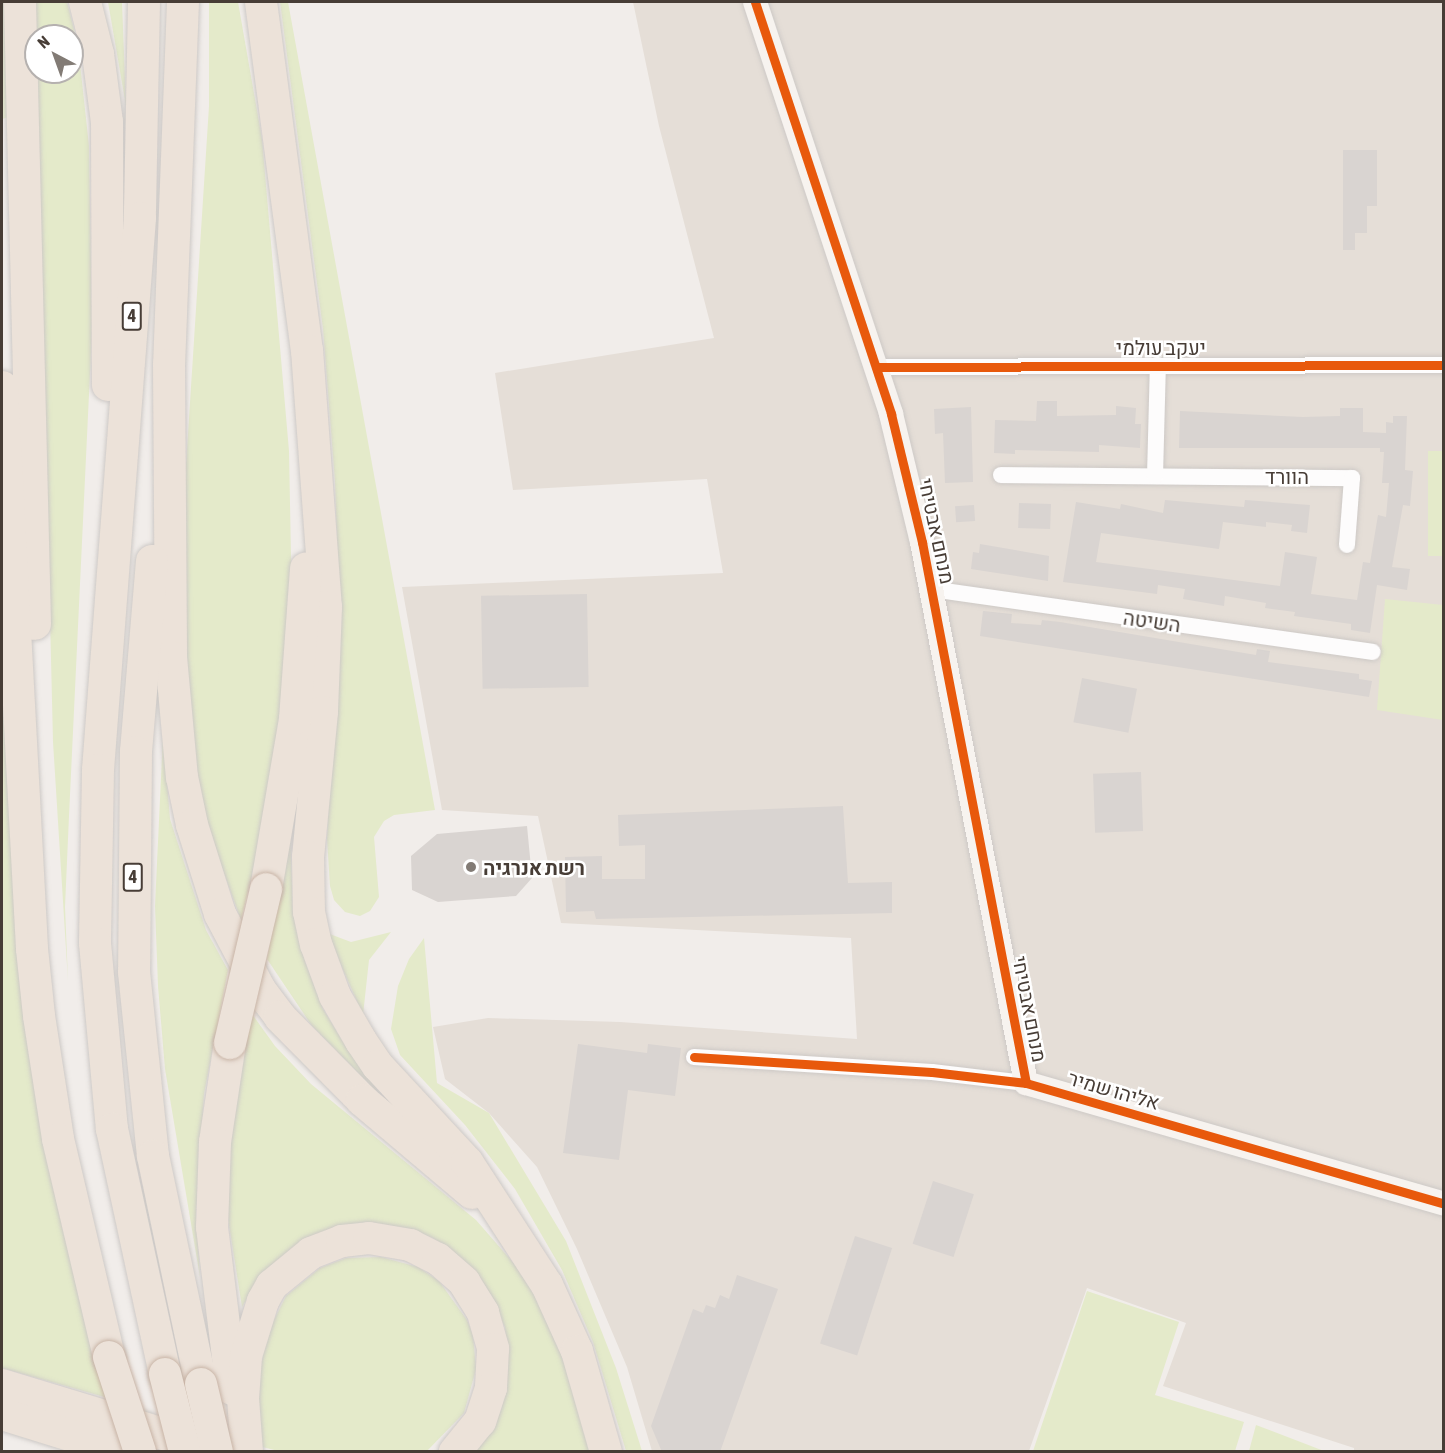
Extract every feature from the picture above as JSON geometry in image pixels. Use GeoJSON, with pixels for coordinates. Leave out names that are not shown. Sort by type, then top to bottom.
{"type":"FeatureCollection","features":[{"type":"Feature","properties":{"kind":"highway"},"geometry":{"type":"LineString","coordinates":[[20,2],[38,775],[32,949]]}},
{"type":"Feature","properties":{"kind":"highway"},"geometry":{"type":"LineString","coordinates":[[85,2],[98,54],[107,122],[108,631]]}},
{"type":"Feature","properties":{"kind":"highway","name":"4"},"geometry":{"type":"LineString","coordinates":[[144,2],[140,218],[95,820],[98,1011],[114,1140],[165,1374],[185,1452]]}},
{"type":"Feature","properties":{"kind":"highway","name":"4"},"geometry":{"type":"LineString","coordinates":[[183,2],[169,365],[137,732],[134,972],[153,1156],[201,1384],[219,1452]]}},
{"type":"Feature","properties":{"kind":"highway"},"geometry":{"type":"LineString","coordinates":[[255,2],[279,140]]}},
{"type":"Feature","properties":{"kind":"highway"},"geometry":{"type":"LineString","coordinates":[[261,2],[312,408],[326,607],[322,712],[308,857],[309,912],[316,944],[335,996],[361,1041],[378,1066],[467,1162],[547,1285],[577,1351],[606,1452]]}},
{"type":"Feature","properties":{"kind":"highway"},"geometry":{"type":"LineString","coordinates":[[169,365],[171,657],[175,712],[192,825],[220,914],[260,990],[305,1046],[471,1193],[523,1246]]}},
{"type":"Feature","properties":{"kind":"highway"},"geometry":{"type":"LineString","coordinates":[[2,387],[32,949],[58,1139],[109,1357],[126,1452],[2,1414]]}},
{"type":"Feature","properties":{"kind":"highway"},"geometry":{"type":"LineString","coordinates":[[247,1452],[212,1227],[215,1142],[231,1043],[286,790],[300,668],[312,408]]}},
{"type":"Feature","properties":{"kind":"highway"},"geometry":{"type":"LineString","coordinates":[[237,1393],[249,1335],[272,1285],[311,1253],[342,1241],[397,1242],[426,1251],[451,1268],[475,1297],[490,1331],[494,1370],[487,1406],[480,1421],[455,1452]]}},
{"type":"Feature","properties":{"kind":"highway"},"geometry":{"type":"LineString","coordinates":[[109,1357],[141,1452]]}},
{"type":"Feature","properties":{"kind":"highway"},"geometry":{"type":"LineString","coordinates":[[2,1385],[219,1452]]}},
{"type":"Feature","properties":{"kind":"street","name":"מנחם אבטיחי"},"geometry":{"type":"LineString","coordinates":[[755,2],[878,367],[931,589],[1026,1083]]}},
{"type":"Feature","properties":{"kind":"street"},"geometry":{"type":"LineString","coordinates":[[1155,476],[1158,365]]}},
{"type":"Feature","properties":{"kind":"street","name":"יעקב עולמי"},"geometry":{"type":"LineString","coordinates":[[878,367],[1443,365]]}},
{"type":"Feature","properties":{"kind":"street","name":"הוורד"},"geometry":{"type":"LineString","coordinates":[[1000,475],[1352,478],[1347,545]]}},
{"type":"Feature","properties":{"kind":"street","name":"השיטה"},"geometry":{"type":"LineString","coordinates":[[931,589],[1373,652]]}},
{"type":"Feature","properties":{"kind":"street","name":"אליהו שמיר"},"geometry":{"type":"LineString","coordinates":[[694,1057],[932,1072],[1026,1083],[1443,1204]]}},
{"type":"Feature","properties":{"kind":"shaded area"},"geometry":{"type":"Polygon","coordinates":[[[633,2],[1443,2],[1443,1451],[1354,1451],[1354,1448],[1163,1386],[1186,1323],[1087,1288],[1029,1451],[652,1451],[627,1367],[577,1249],[537,1167],[489,1113],[445,1079],[433,1027],[488,1018],[620,1022],[857,1039],[851,938],[561,923],[538,816],[442,810],[402,587],[723,573],[707,479],[513,490],[495,373],[714,338],[659,126],[633,2]]]}},
{"type":"Feature","properties":{"kind":"green space"},"geometry":{"type":"Polygon","coordinates":[[[2,2],[5,2],[10,117],[2,119],[2,2]]]}},
{"type":"Feature","properties":{"kind":"green space"},"geometry":{"type":"Polygon","coordinates":[[[35,2],[67,2],[73,24],[36,24],[35,2]]]}},
{"type":"Feature","properties":{"kind":"green space"},"geometry":{"type":"Polygon","coordinates":[[[108,2],[122,2],[126,106],[108,2]]]}},
{"type":"Feature","properties":{"kind":"green space"},"geometry":{"type":"Polygon","coordinates":[[[209,2],[238,2],[262,139],[289,451],[292,608],[271,794],[241,920],[197,799],[188,718],[183,512],[209,106],[209,2]]]}},
{"type":"Feature","properties":{"kind":"green space"},"geometry":{"type":"Polygon","coordinates":[[[280,2],[288,2],[435,810],[394,815],[384,821],[374,837],[379,897],[370,911],[360,916],[345,912],[334,900],[330,886],[327,839],[339,600],[335,482],[323,329],[280,2]]]}},
{"type":"Feature","properties":{"kind":"green space"},"geometry":{"type":"Polygon","coordinates":[[[37,84],[82,84],[89,146],[92,331],[65,907],[68,981],[53,742],[37,84]]]}},
{"type":"Feature","properties":{"kind":"green space"},"geometry":{"type":"Polygon","coordinates":[[[1428,451],[1443,451],[1443,556],[1428,556],[1428,451]]]}},
{"type":"Feature","properties":{"kind":"green space"},"geometry":{"type":"Polygon","coordinates":[[[1385,599],[1443,605],[1443,720],[1377,710],[1385,599]]]}},
{"type":"Feature","properties":{"kind":"green space"},"geometry":{"type":"Polygon","coordinates":[[[2,633],[4,697],[108,1398],[2,1368],[2,633]]]}},
{"type":"Feature","properties":{"kind":"green space"},"geometry":{"type":"Polygon","coordinates":[[[163,735],[170,819],[206,930],[228,970],[204,1094],[196,1214],[200,1277],[165,1069],[158,986],[155,906],[163,735]]]}},
{"type":"Feature","properties":{"kind":"green space"},"geometry":{"type":"Polygon","coordinates":[[[290,834],[293,912],[306,964],[323,1009],[348,1050],[384,1099],[312,1026],[267,959],[290,834]]]}},
{"type":"Feature","properties":{"kind":"green space"},"geometry":{"type":"Polygon","coordinates":[[[391,932],[369,960],[363,1015],[327,933],[351,942],[391,932]]]}},
{"type":"Feature","properties":{"kind":"green space"},"geometry":{"type":"Polygon","coordinates":[[[424,938],[437,1083],[489,1113],[566,1241],[616,1368],[642,1451],[626,1451],[593,1342],[562,1270],[515,1189],[465,1125],[400,1055],[391,1029],[398,986],[409,959],[424,938]]]}},
{"type":"Feature","properties":{"kind":"green space"},"geometry":{"type":"Polygon","coordinates":[[[252,1014],[275,1046],[311,1084],[476,1220],[516,1266],[540,1301],[564,1350],[592,1451],[475,1451],[501,1410],[508,1371],[505,1327],[476,1273],[433,1238],[400,1227],[369,1224],[305,1240],[260,1276],[242,1307],[226,1206],[231,1106],[252,1014]]]}},
{"type":"Feature","properties":{"kind":"green space"},"geometry":{"type":"Polygon","coordinates":[[[381,1257],[418,1267],[439,1281],[467,1320],[473,1335],[476,1369],[464,1413],[426,1452],[282,1452],[255,1445],[255,1398],[268,1332],[286,1296],[320,1268],[346,1258],[381,1257]]]}},
{"type":"Feature","properties":{"kind":"green space"},"geometry":{"type":"Polygon","coordinates":[[[1087,1291],[1179,1322],[1155,1395],[1244,1422],[1235,1451],[1033,1451],[1087,1291]]]}},
{"type":"Feature","properties":{"kind":"green space"},"geometry":{"type":"Polygon","coordinates":[[[1256,1425],[1324,1451],[1249,1451],[1256,1425]]]}},
{"type":"Feature","properties":{"kind":"building"},"geometry":{"type":"Polygon","coordinates":[[[1343,150],[1377,150],[1377,206],[1367,206],[1367,233],[1355,233],[1355,250],[1343,250],[1343,150]]]}},
{"type":"Feature","properties":{"kind":"building"},"geometry":{"type":"Polygon","coordinates":[[[1037,401],[1057,401],[1057,416],[1116,415],[1116,406],[1136,408],[1135,424],[1141,424],[1140,448],[1099,445],[1099,452],[1015,450],[1015,454],[994,453],[995,420],[1036,421],[1037,401]]]}},
{"type":"Feature","properties":{"kind":"building"},"geometry":{"type":"Polygon","coordinates":[[[971,407],[973,482],[945,483],[943,433],[935,434],[934,409],[971,407]]]}},
{"type":"Feature","properties":{"kind":"building"},"geometry":{"type":"Polygon","coordinates":[[[1340,408],[1363,408],[1363,432],[1386,433],[1386,422],[1393,423],[1393,416],[1407,416],[1405,470],[1413,471],[1410,506],[1403,505],[1392,567],[1410,569],[1407,590],[1377,585],[1370,633],[1351,630],[1351,624],[1294,616],[1295,612],[1265,608],[1266,603],[1225,596],[1224,606],[1183,599],[1185,589],[1158,585],[1157,594],[1063,582],[1076,502],[1120,509],[1121,504],[1163,513],[1165,500],[1244,507],[1245,500],[1310,505],[1307,533],[1291,531],[1292,525],[1266,522],[1266,527],[1223,522],[1219,549],[1101,533],[1096,562],[1280,586],[1285,552],[1317,557],[1311,594],[1357,600],[1363,562],[1370,563],[1378,515],[1386,517],[1389,483],[1382,483],[1384,452],[1380,452],[1380,448],[1179,448],[1180,411],[1303,417],[1340,416],[1340,408]]]}},
{"type":"Feature","properties":{"kind":"building"},"geometry":{"type":"Polygon","coordinates":[[[1019,503],[1051,504],[1050,529],[1018,528],[1019,503]]]}},
{"type":"Feature","properties":{"kind":"building"},"geometry":{"type":"Polygon","coordinates":[[[974,505],[975,521],[956,522],[955,506],[974,505]]]}},
{"type":"Feature","properties":{"kind":"building"},"geometry":{"type":"Polygon","coordinates":[[[980,544],[1049,556],[1048,581],[971,569],[973,552],[979,553],[980,544]]]}},
{"type":"Feature","properties":{"kind":"building"},"geometry":{"type":"Polygon","coordinates":[[[587,594],[589,687],[483,689],[481,596],[587,594]]]}},
{"type":"Feature","properties":{"kind":"building"},"geometry":{"type":"Polygon","coordinates":[[[983,611],[1012,614],[1011,623],[1041,625],[1042,620],[1256,655],[1257,649],[1270,651],[1268,662],[1359,674],[1359,679],[1372,681],[1369,697],[980,636],[983,611]]]}},
{"type":"Feature","properties":{"kind":"building"},"geometry":{"type":"Polygon","coordinates":[[[1082,678],[1137,689],[1128,733],[1073,722],[1082,678]]]}},
{"type":"Feature","properties":{"kind":"building"},"geometry":{"type":"Polygon","coordinates":[[[1141,772],[1143,831],[1095,833],[1093,774],[1141,772]]]}},
{"type":"Feature","properties":{"kind":"building"},"geometry":{"type":"Polygon","coordinates":[[[843,806],[848,883],[892,882],[892,913],[596,919],[594,911],[566,912],[565,857],[602,856],[602,879],[645,879],[645,845],[619,846],[618,815],[843,806]]]}},
{"type":"Feature","properties":{"kind":"building","name":"רשת אנרגיה"},"geometry":{"type":"Polygon","coordinates":[[[527,826],[532,878],[516,896],[438,902],[412,890],[411,856],[437,834],[527,826]]]}},
{"type":"Feature","properties":{"kind":"building"},"geometry":{"type":"Polygon","coordinates":[[[578,1044],[647,1053],[648,1044],[681,1048],[675,1096],[628,1090],[619,1160],[563,1153],[578,1044]]]}},
{"type":"Feature","properties":{"kind":"building"},"geometry":{"type":"Polygon","coordinates":[[[933,1181],[974,1194],[954,1257],[913,1244],[933,1181]]]}},
{"type":"Feature","properties":{"kind":"building"},"geometry":{"type":"Polygon","coordinates":[[[855,1236],[892,1248],[857,1356],[820,1343],[855,1236]]]}},
{"type":"Feature","properties":{"kind":"building"},"geometry":{"type":"Polygon","coordinates":[[[737,1275],[778,1289],[720,1452],[662,1452],[651,1426],[693,1309],[703,1313],[706,1305],[715,1308],[720,1295],[729,1299],[737,1275]]]}},
{"type":"Feature","properties":{"kind":"cycle path"},"geometry":{"type":"LineString","coordinates":[[755,2],[891,414],[922,542],[1026,1083]]}},
{"type":"Feature","properties":{"kind":"cycle path"},"geometry":{"type":"LineString","coordinates":[[878,367],[1444,365]]}},
{"type":"Feature","properties":{"kind":"cycle path"},"geometry":{"type":"LineString","coordinates":[[694,1057],[932,1072],[1026,1083],[1444,1204]]}},
{"type":"Feature","properties":{"kind":"place","name":"רשת אנרגיה"},"geometry":{"type":"Point","coordinates":[471,867]}}]}
